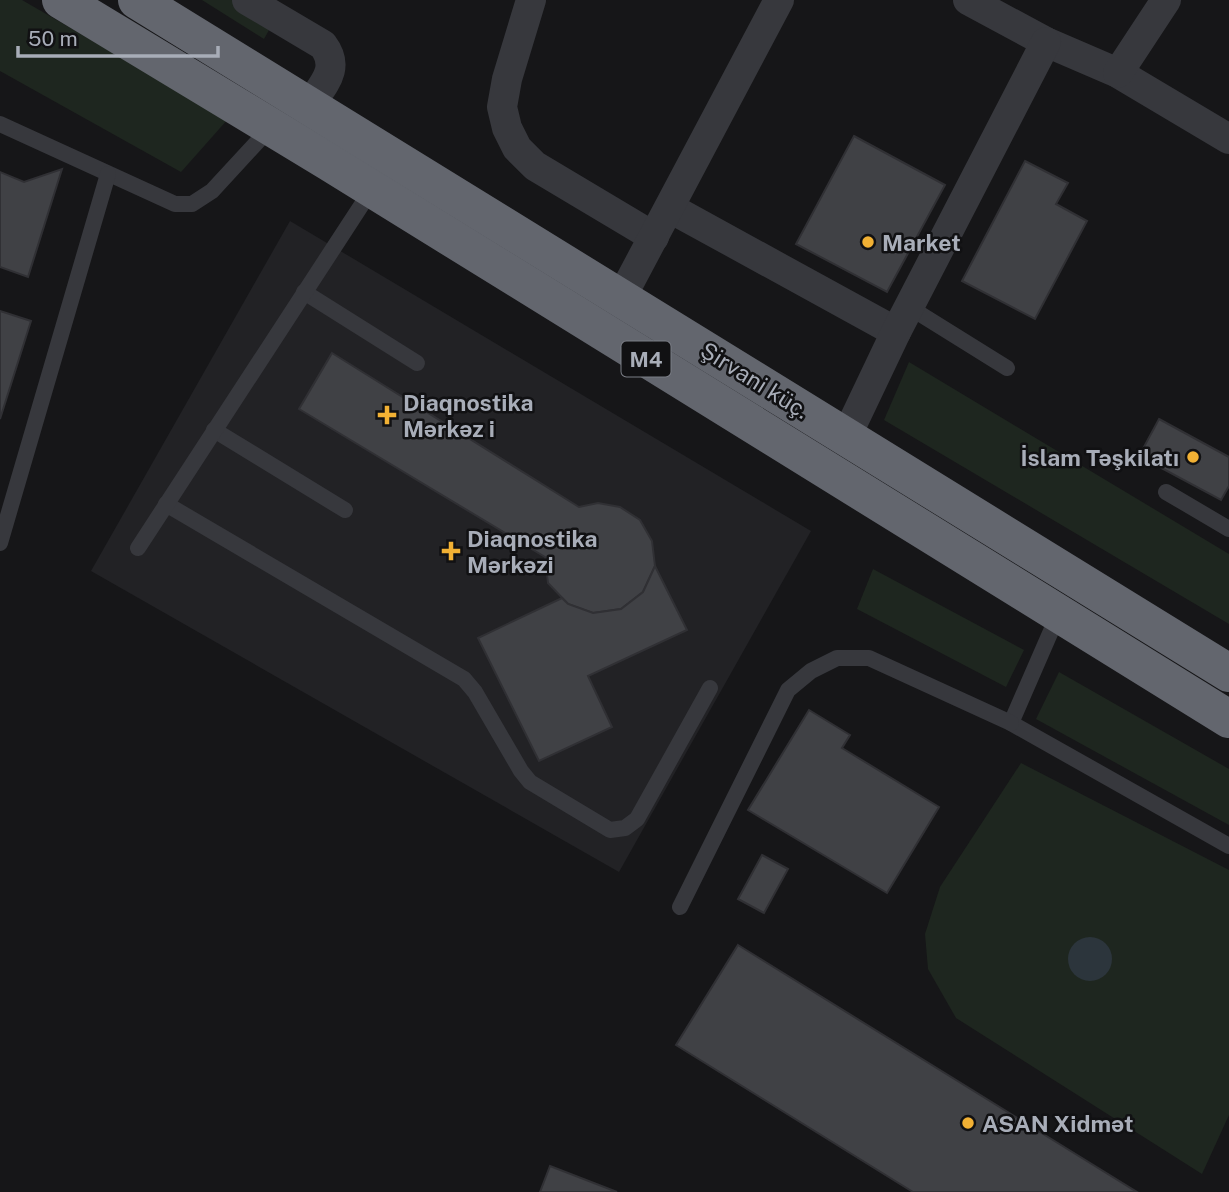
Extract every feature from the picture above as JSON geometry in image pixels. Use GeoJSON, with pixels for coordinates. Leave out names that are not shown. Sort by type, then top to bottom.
{"type":"FeatureCollection","features":[{"type":"Feature","properties":{"kind":"highway","name":"M4"},"geometry":{"type":"LineString","coordinates":[[61,0],[1229,719]]}},
{"type":"Feature","properties":{"kind":"highway","name":"Şirvani küç."},"geometry":{"type":"LineString","coordinates":[[137,0],[1229,673]]}},
{"type":"Feature","properties":{"kind":"street"},"geometry":{"type":"LineString","coordinates":[[247,0],[323,45],[330,56],[332,68],[309,106]]}},
{"type":"Feature","properties":{"kind":"street"},"geometry":{"type":"LineString","coordinates":[[531,0],[506,79],[502,107],[507,128],[517,148],[535,166],[654,237]]}},
{"type":"Feature","properties":{"kind":"street"},"geometry":{"type":"LineString","coordinates":[[621,298],[779,0]]}},
{"type":"Feature","properties":{"kind":"street"},"geometry":{"type":"LineString","coordinates":[[968,0],[1046,42],[1118,73],[1229,139]]}},
{"type":"Feature","properties":{"kind":"street"},"geometry":{"type":"LineString","coordinates":[[1118,73],[1166,0]]}},
{"type":"Feature","properties":{"kind":"street"},"geometry":{"type":"LineString","coordinates":[[846,437],[903,319],[1046,42]]}},
{"type":"Feature","properties":{"kind":"street"},"geometry":{"type":"LineString","coordinates":[[670,208],[903,319]]}},
{"type":"Feature","properties":{"kind":"lane"},"geometry":{"type":"LineString","coordinates":[[0,124],[175,204],[192,204],[212,191],[271,127]]}},
{"type":"Feature","properties":{"kind":"lane"},"geometry":{"type":"LineString","coordinates":[[0,543],[108,174]]}},
{"type":"Feature","properties":{"kind":"lane"},"geometry":{"type":"LineString","coordinates":[[138,548],[372,189]]}},
{"type":"Feature","properties":{"kind":"lane"},"geometry":{"type":"LineString","coordinates":[[304,292],[417,363]]}},
{"type":"Feature","properties":{"kind":"lane"},"geometry":{"type":"LineString","coordinates":[[903,319],[1007,369]]}},
{"type":"Feature","properties":{"kind":"lane"},"geometry":{"type":"LineString","coordinates":[[214,430],[345,510]]}},
{"type":"Feature","properties":{"kind":"lane"},"geometry":{"type":"LineString","coordinates":[[1166,492],[1229,529]]}},
{"type":"Feature","properties":{"kind":"lane"},"geometry":{"type":"LineString","coordinates":[[166,504],[464,679],[475,692],[530,782],[610,830],[625,828],[637,819],[710,688]]}},
{"type":"Feature","properties":{"kind":"lane"},"geometry":{"type":"LineString","coordinates":[[1011,723],[1058,615]]}},
{"type":"Feature","properties":{"kind":"lane"},"geometry":{"type":"LineString","coordinates":[[680,907],[788,690],[811,671],[837,658],[869,658],[1011,723],[1229,846]]}},
{"type":"Feature","properties":{"kind":"shaded area"},"geometry":{"type":"Polygon","coordinates":[[[0,0],[22,0],[228,119],[181,172],[0,71],[0,0]]]}},
{"type":"Feature","properties":{"kind":"shaded area"},"geometry":{"type":"Polygon","coordinates":[[[202,0],[237,0],[273,23],[264,39],[202,0]]]}},
{"type":"Feature","properties":{"kind":"shaded area","name":"Diaqnostika Mərkəzi"},"geometry":{"type":"Polygon","coordinates":[[[290,221],[811,531],[619,872],[91,571],[290,221]]]}},
{"type":"Feature","properties":{"kind":"shaded area"},"geometry":{"type":"Polygon","coordinates":[[[909,362],[1229,554],[1229,624],[884,420],[909,362]]]}},
{"type":"Feature","properties":{"kind":"shaded area"},"geometry":{"type":"Polygon","coordinates":[[[873,569],[1024,650],[1006,687],[857,609],[873,569]]]}},
{"type":"Feature","properties":{"kind":"shaded area"},"geometry":{"type":"Polygon","coordinates":[[[1059,672],[1229,769],[1229,825],[1036,719],[1059,672]]]}},
{"type":"Feature","properties":{"kind":"shaded area"},"geometry":{"type":"Polygon","coordinates":[[[1021,763],[1229,870],[1229,1115],[1202,1174],[956,1018],[928,969],[925,934],[940,887],[1021,763]]]}},
{"type":"Feature","properties":{"kind":"shaded area"},"geometry":{"type":"Polygon","coordinates":[[[1090,937],[1105,944],[1112,959],[1105,974],[1090,981],[1075,974],[1068,959],[1075,944],[1090,937]]]}},
{"type":"Feature","properties":{"kind":"building"},"geometry":{"type":"Polygon","coordinates":[[[854,136],[945,185],[887,292],[796,244],[854,136]]]}},
{"type":"Feature","properties":{"kind":"building"},"geometry":{"type":"Polygon","coordinates":[[[1025,161],[1068,183],[1056,204],[1087,221],[1035,319],[962,281],[1025,161]]]}},
{"type":"Feature","properties":{"kind":"building"},"geometry":{"type":"Polygon","coordinates":[[[62,169],[28,277],[0,267],[0,172],[24,182],[62,169]]]}},
{"type":"Feature","properties":{"kind":"building"},"geometry":{"type":"Polygon","coordinates":[[[0,311],[31,321],[0,419],[0,311]]]}},
{"type":"Feature","properties":{"kind":"building"},"geometry":{"type":"Polygon","coordinates":[[[332,353],[579,507],[598,503],[620,507],[640,520],[652,541],[655,566],[643,592],[621,609],[593,613],[568,604],[548,583],[545,557],[299,409],[332,353]]]}},
{"type":"Feature","properties":{"kind":"building"},"geometry":{"type":"Polygon","coordinates":[[[1159,419],[1229,457],[1229,486],[1221,500],[1139,456],[1159,419]]]}},
{"type":"Feature","properties":{"kind":"building"},"geometry":{"type":"Polygon","coordinates":[[[655,566],[687,630],[588,676],[612,727],[539,761],[478,638],[562,598],[568,604],[593,613],[621,609],[643,592],[655,566]]]}},
{"type":"Feature","properties":{"kind":"building"},"geometry":{"type":"Polygon","coordinates":[[[809,710],[850,735],[842,748],[939,807],[887,893],[748,810],[809,710]]]}},
{"type":"Feature","properties":{"kind":"building"},"geometry":{"type":"Polygon","coordinates":[[[762,855],[788,869],[764,913],[738,899],[762,855]]]}},
{"type":"Feature","properties":{"kind":"building"},"geometry":{"type":"Polygon","coordinates":[[[738,945],[1137,1192],[913,1192],[676,1045],[738,945]]]}},
{"type":"Feature","properties":{"kind":"building"},"geometry":{"type":"Polygon","coordinates":[[[550,1166],[617,1192],[540,1192],[550,1166]]]}},
{"type":"Feature","properties":{"kind":"place","name":"Market"},"geometry":{"type":"Point","coordinates":[868,242]}},
{"type":"Feature","properties":{"kind":"place","name":"Diaqnostika Mərkəz i"},"geometry":{"type":"Point","coordinates":[387,415]}},
{"type":"Feature","properties":{"kind":"place","name":"İslam Təşkilatı"},"geometry":{"type":"Point","coordinates":[1193,457]}},
{"type":"Feature","properties":{"kind":"place","name":"Diaqnostika Mərkəzi"},"geometry":{"type":"Point","coordinates":[451,551]}},
{"type":"Feature","properties":{"kind":"place","name":"ASAN Xidmət"},"geometry":{"type":"Point","coordinates":[968,1123]}}]}
